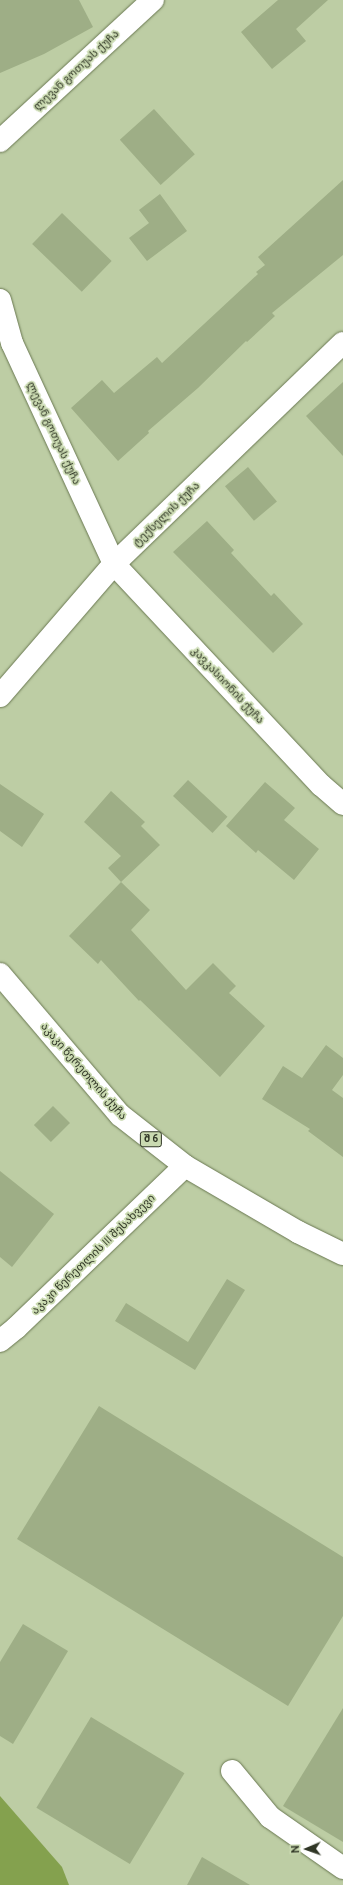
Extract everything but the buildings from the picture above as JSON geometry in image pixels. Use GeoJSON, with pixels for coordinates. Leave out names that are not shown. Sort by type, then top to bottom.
{"type":"FeatureCollection","features":[{"type":"Feature","properties":{"kind":"street","name":"ლევან გოთუას ქუჩა"},"geometry":{"type":"LineString","coordinates":[[0,141],[153,0]]}},
{"type":"Feature","properties":{"kind":"street","name":"ლევან გოთუას ქუჩა"},"geometry":{"type":"LineString","coordinates":[[0,300],[12,343],[114,564]]}},
{"type":"Feature","properties":{"kind":"street","name":"ტექსელის ქუჩა"},"geometry":{"type":"LineString","coordinates":[[0,696],[114,564],[343,343]]}},
{"type":"Feature","properties":{"kind":"street","name":"კავკასიონის ქუჩა"},"geometry":{"type":"LineString","coordinates":[[114,564],[321,785],[343,804]]}},
{"type":"Feature","properties":{"kind":"street","name":"აკაკი წერეთლის ქუჩა"},"geometry":{"type":"LineString","coordinates":[[0,974],[120,1115],[185,1166],[298,1232],[343,1254]]}},
{"type":"Feature","properties":{"kind":"street","name":"აკაკი წერეთლის III შესახვევი"},"geometry":{"type":"LineString","coordinates":[[0,1341],[16,1328],[185,1166]]}},
{"type":"Feature","properties":{"kind":"street"},"geometry":{"type":"LineString","coordinates":[[232,1771],[270,1817],[343,1868]]}},
{"type":"Feature","properties":{"kind":"green space"},"geometry":{"type":"Polygon","coordinates":[[[0,1796],[62,1867],[69,1885],[0,1885],[0,1796]]]}}]}
